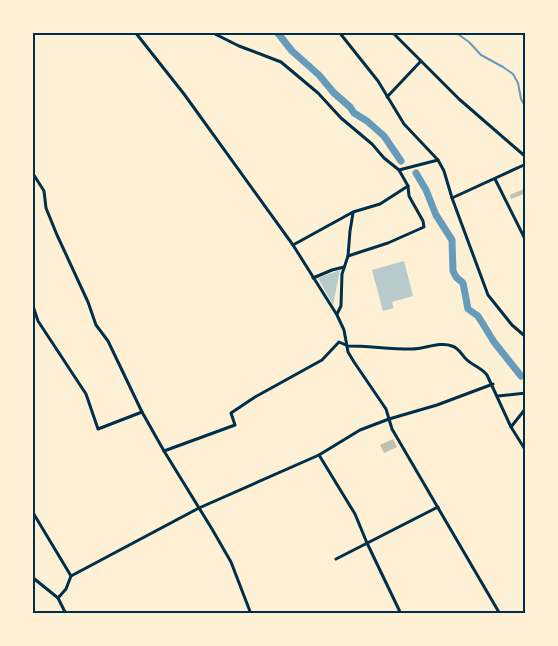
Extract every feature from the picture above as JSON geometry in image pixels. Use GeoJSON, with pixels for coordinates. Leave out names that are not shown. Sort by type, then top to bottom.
{"type":"FeatureCollection","features":[{"type":"Feature","properties":{"kind":"street"},"geometry":{"type":"LineString","coordinates":[[135,32],[184,94],[293,245],[336,315],[344,330],[354,362],[386,409],[392,430],[500,614]]}},
{"type":"Feature","properties":{"kind":"street"},"geometry":{"type":"LineString","coordinates":[[211,32],[239,46],[281,62],[318,93],[341,118],[372,144],[384,158],[400,170],[408,186],[409,196],[425,225],[424,227],[348,256]]}},
{"type":"Feature","properties":{"kind":"street"},"geometry":{"type":"LineString","coordinates":[[339,32],[378,81],[404,124],[438,160],[444,171],[488,295],[512,325],[526,337]]}},
{"type":"Feature","properties":{"kind":"street"},"geometry":{"type":"LineString","coordinates":[[392,32],[459,99],[526,157]]}},
{"type":"Feature","properties":{"kind":"street"},"geometry":{"type":"LineString","coordinates":[[387,97],[421,61]]}},
{"type":"Feature","properties":{"kind":"street"},"geometry":{"type":"LineString","coordinates":[[400,170],[438,160]]}},
{"type":"Feature","properties":{"kind":"street"},"geometry":{"type":"LineString","coordinates":[[452,198],[526,164]]}},
{"type":"Feature","properties":{"kind":"street"},"geometry":{"type":"LineString","coordinates":[[32,172],[44,191],[46,208],[96,324],[108,340],[142,412],[164,452],[231,562],[251,614]]}},
{"type":"Feature","properties":{"kind":"street"},"geometry":{"type":"LineString","coordinates":[[495,179],[526,241]]}},
{"type":"Feature","properties":{"kind":"street"},"geometry":{"type":"LineString","coordinates":[[293,245],[353,212],[380,204],[408,186]]}},
{"type":"Feature","properties":{"kind":"street"},"geometry":{"type":"LineString","coordinates":[[336,315],[341,306],[344,268],[348,256],[353,212]]}},
{"type":"Feature","properties":{"kind":"street"},"geometry":{"type":"LineString","coordinates":[[313,278],[332,270],[344,268]]}},
{"type":"Feature","properties":{"kind":"street"},"geometry":{"type":"LineString","coordinates":[[32,303],[38,321],[86,394],[98,429],[142,412]]}},
{"type":"Feature","properties":{"kind":"street"},"geometry":{"type":"LineString","coordinates":[[164,452],[234,425],[231,413],[255,397],[322,360],[339,342],[348,346],[412,349],[444,344],[458,348],[473,364],[482,368],[493,384],[511,427],[526,452]]}},
{"type":"Feature","properties":{"kind":"street"},"geometry":{"type":"LineString","coordinates":[[58,598],[66,589],[71,576],[199,508],[319,456],[360,430],[389,419],[437,405],[493,384]]}},
{"type":"Feature","properties":{"kind":"street"},"geometry":{"type":"LineString","coordinates":[[498,396],[526,393]]}},
{"type":"Feature","properties":{"kind":"street"},"geometry":{"type":"LineString","coordinates":[[511,427],[526,408]]}},
{"type":"Feature","properties":{"kind":"street"},"geometry":{"type":"LineString","coordinates":[[319,456],[355,514],[367,544],[401,614]]}},
{"type":"Feature","properties":{"kind":"street"},"geometry":{"type":"LineString","coordinates":[[336,559],[438,507]]}},
{"type":"Feature","properties":{"kind":"street"},"geometry":{"type":"LineString","coordinates":[[32,511],[71,576]]}},
{"type":"Feature","properties":{"kind":"street"},"geometry":{"type":"LineString","coordinates":[[32,577],[58,598],[66,614]]}},
{"type":"Feature","properties":{"kind":"shaded area"},"geometry":{"type":"Polygon","coordinates":[[[404,261],[413,296],[392,302],[394,308],[383,311],[372,270],[404,261]]]}},
{"type":"Feature","properties":{"kind":"shaded area"},"geometry":{"type":"Polygon","coordinates":[[[340,270],[333,305],[318,278],[340,270]]]}},
{"type":"Feature","properties":{"kind":"building"},"geometry":{"type":"Polygon","coordinates":[[[526,188],[526,193],[511,199],[510,195],[526,188]]]}},
{"type":"Feature","properties":{"kind":"building"},"geometry":{"type":"Polygon","coordinates":[[[393,439],[397,447],[384,453],[380,445],[393,439]]]}},
{"type":"Feature","properties":{"kind":"waterway"},"geometry":{"type":"LineString","coordinates":[[277,32],[292,51],[319,75],[354,113],[367,121],[384,136],[401,161]]}},
{"type":"Feature","properties":{"kind":"waterway"},"geometry":{"type":"LineString","coordinates":[[455,32],[469,42],[481,55],[513,74],[526,108]]}},
{"type":"Feature","properties":{"kind":"waterway"},"geometry":{"type":"LineString","coordinates":[[416,173],[426,190],[436,215],[452,240],[453,271],[456,277],[463,283],[468,309],[478,316],[494,342],[521,376]]}}]}
